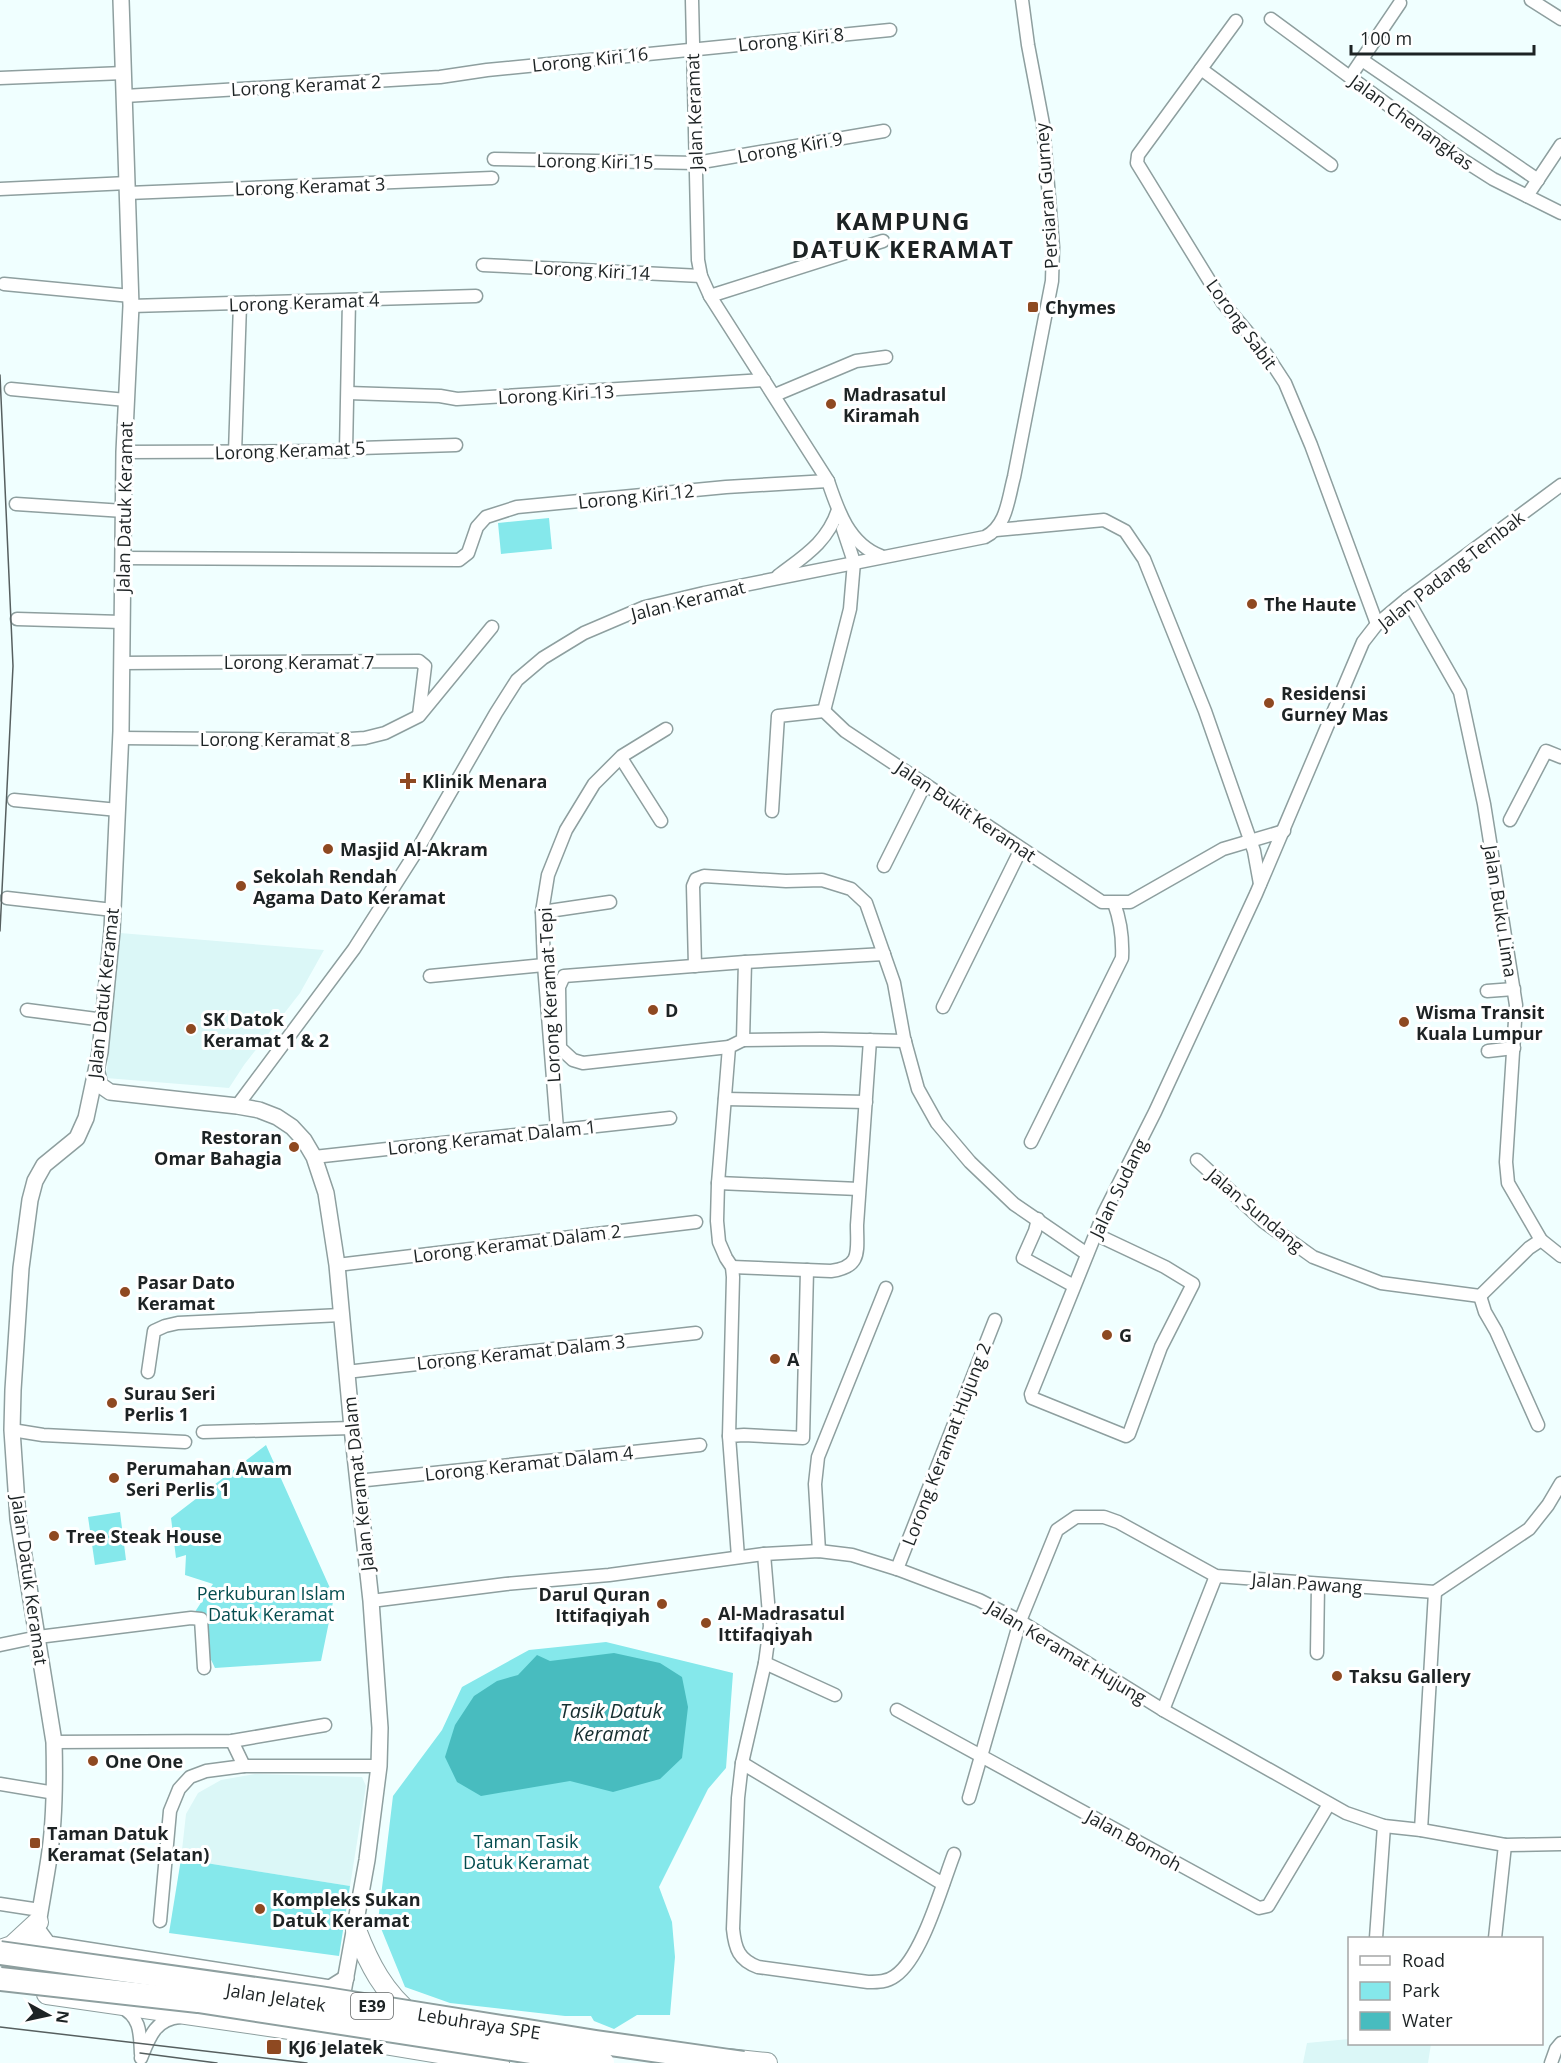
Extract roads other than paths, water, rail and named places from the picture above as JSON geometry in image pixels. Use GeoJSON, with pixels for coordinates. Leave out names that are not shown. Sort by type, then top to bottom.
{"type":"FeatureCollection","features":[{"type":"Feature","properties":{"kind":"highway","name":"Lebuhraya SPE"},"geometry":{"type":"LineString","coordinates":[[0,1951],[743,2063]]}},
{"type":"Feature","properties":{"kind":"highway","name":"Lebuhraya SPE"},"geometry":{"type":"LineString","coordinates":[[0,1979],[198,2001],[603,2063]]}},
{"type":"Feature","properties":{"kind":"main road"},"geometry":{"type":"LineString","coordinates":[[0,1951],[12,1946],[38,1920]]}},
{"type":"Feature","properties":{"kind":"main road"},"geometry":{"type":"LineString","coordinates":[[356,1930],[370,1964],[380,1981],[398,2003],[421,2022]]}},
{"type":"Feature","properties":{"kind":"main road","name":"Jalan Jelatek"},"geometry":{"type":"LineString","coordinates":[[0,1951],[33,1959],[340,2007],[421,2022],[767,2063]]}},
{"type":"Feature","properties":{"kind":"main road"},"geometry":{"type":"LineString","coordinates":[[33,1959],[39,1974],[63,1997]]}},
{"type":"Feature","properties":{"kind":"main road","name":"Jalan Jelatek"},"geometry":{"type":"LineString","coordinates":[[0,1987],[335,2035],[499,2063]]}},
{"type":"Feature","properties":{"kind":"main road"},"geometry":{"type":"LineString","coordinates":[[477,2030],[495,2042],[499,2049],[499,2063]]}},
{"type":"Feature","properties":{"kind":"street","name":"Jalan Datuk Keramat"},"geometry":{"type":"LineString","coordinates":[[33,1959],[50,1856],[55,1793],[54,1742],[18,1519],[12,1430],[13,1390],[21,1268],[32,1190],[44,1164],[77,1138],[89,1107],[97,1072],[104,1020],[113,910],[122,663],[124,452],[131,301],[121,0]]}},
{"type":"Feature","properties":{"kind":"street","name":"Jalan Keramat"},"geometry":{"type":"LineString","coordinates":[[692,0],[698,260],[701,276],[710,296],[828,481],[837,510],[862,547],[883,557]]}},
{"type":"Feature","properties":{"kind":"street","name":"Persiaran Gurney"},"geometry":{"type":"LineString","coordinates":[[996,530],[1002,521],[1014,477],[1052,280],[1053,247],[1043,124],[1022,0]]}},
{"type":"Feature","properties":{"kind":"street"},"geometry":{"type":"LineString","coordinates":[[1531,0],[1561,19]]}},
{"type":"Feature","properties":{"kind":"street"},"geometry":{"type":"LineString","coordinates":[[1350,77],[1400,3]]}},
{"type":"Feature","properties":{"kind":"street","name":"Jalan Chenangkas"},"geometry":{"type":"LineString","coordinates":[[1271,20],[1460,158],[1494,179],[1561,213]]}},
{"type":"Feature","properties":{"kind":"street","name":"Lorong Sabit"},"geometry":{"type":"LineString","coordinates":[[1236,21],[1138,155],[1137,163],[1223,303],[1266,354],[1285,383],[1311,445],[1377,624]]}},
{"type":"Feature","properties":{"kind":"street","name":"Lorong Kiri 8"},"geometry":{"type":"LineString","coordinates":[[692,49],[890,30]]}},
{"type":"Feature","properties":{"kind":"street","name":"Lorong Kiri 16"},"geometry":{"type":"LineString","coordinates":[[487,70],[692,49]]}},
{"type":"Feature","properties":{"kind":"street"},"geometry":{"type":"LineString","coordinates":[[1362,60],[1538,180]]}},
{"type":"Feature","properties":{"kind":"street"},"geometry":{"type":"LineString","coordinates":[[1201,69],[1331,165]]}},
{"type":"Feature","properties":{"kind":"street","name":"Lorong Keramat 2"},"geometry":{"type":"LineString","coordinates":[[125,96],[440,77],[487,70]]}},
{"type":"Feature","properties":{"kind":"street"},"geometry":{"type":"LineString","coordinates":[[0,78],[124,73]]}},
{"type":"Feature","properties":{"kind":"street","name":"Lorong Kiri 9"},"geometry":{"type":"LineString","coordinates":[[696,163],[884,131]]}},
{"type":"Feature","properties":{"kind":"street"},"geometry":{"type":"LineString","coordinates":[[1527,196],[1561,145]]}},
{"type":"Feature","properties":{"kind":"street","name":"Lorong Kiri 15"},"geometry":{"type":"LineString","coordinates":[[494,159],[696,163]]}},
{"type":"Feature","properties":{"kind":"street","name":"Lorong Keramat 3"},"geometry":{"type":"LineString","coordinates":[[0,189],[128,188],[492,178]]}},
{"type":"Feature","properties":{"kind":"street"},"geometry":{"type":"LineString","coordinates":[[710,296],[883,241]]}},
{"type":"Feature","properties":{"kind":"street","name":"Lorong Kiri 14"},"geometry":{"type":"LineString","coordinates":[[483,265],[701,276]]}},
{"type":"Feature","properties":{"kind":"street","name":"Lorong Keramat 4"},"geometry":{"type":"LineString","coordinates":[[4,284],[131,301],[240,304],[476,296]]}},
{"type":"Feature","properties":{"kind":"street"},"geometry":{"type":"LineString","coordinates":[[346,451],[349,300]]}},
{"type":"Feature","properties":{"kind":"street"},"geometry":{"type":"LineString","coordinates":[[235,453],[240,304]]}},
{"type":"Feature","properties":{"kind":"street"},"geometry":{"type":"LineString","coordinates":[[775,395],[855,362],[886,357]]}},
{"type":"Feature","properties":{"kind":"street","name":"Lorong Kiri 13"},"geometry":{"type":"LineString","coordinates":[[348,393],[440,396],[457,399],[764,380]]}},
{"type":"Feature","properties":{"kind":"street"},"geometry":{"type":"LineString","coordinates":[[11,389],[126,400]]}},
{"type":"Feature","properties":{"kind":"street","name":"Lorong Keramat 5"},"geometry":{"type":"LineString","coordinates":[[124,452],[346,451],[360,448],[456,445]]}},
{"type":"Feature","properties":{"kind":"street","name":"Lorong Kiri 12"},"geometry":{"type":"LineString","coordinates":[[123,558],[441,562],[459,560],[468,553],[477,527],[486,517],[517,507],[726,487],[828,481]]}},
{"type":"Feature","properties":{"kind":"street","name":"Jalan Padang Tembak"},"geometry":{"type":"LineString","coordinates":[[1284,831],[1363,642],[1377,624],[1407,599],[1561,485]]}},
{"type":"Feature","properties":{"kind":"street"},"geometry":{"type":"LineString","coordinates":[[16,504],[124,511]]}},
{"type":"Feature","properties":{"kind":"street"},"geometry":{"type":"LineString","coordinates":[[772,811],[778,716],[824,711],[850,609],[854,562],[837,510]]}},
{"type":"Feature","properties":{"kind":"street","name":"Jalan Keramat"},"geometry":{"type":"LineString","coordinates":[[775,579],[826,536],[832,527],[837,510]]}},
{"type":"Feature","properties":{"kind":"street"},"geometry":{"type":"LineString","coordinates":[[996,530],[1104,520],[1125,531],[1144,559],[1205,711],[1257,862],[1260,884]]}},
{"type":"Feature","properties":{"kind":"street","name":"Jalan Keramat"},"geometry":{"type":"LineString","coordinates":[[237,1106],[354,949],[416,852],[496,712],[517,680],[543,658],[584,633],[645,607],[854,562],[985,537],[996,530]]}},
{"type":"Feature","properties":{"kind":"street","name":"Jalan Buku Lima"},"geometry":{"type":"LineString","coordinates":[[1407,599],[1460,692],[1485,804],[1516,1005],[1506,1162],[1508,1184],[1541,1240],[1561,1256]]}},
{"type":"Feature","properties":{"kind":"street"},"geometry":{"type":"LineString","coordinates":[[17,619],[122,622]]}},
{"type":"Feature","properties":{"kind":"street","name":"Lorong Keramat 8"},"geometry":{"type":"LineString","coordinates":[[120,738],[336,740],[365,738],[385,733],[419,716],[492,627]]}},
{"type":"Feature","properties":{"kind":"street","name":"Lorong Keramat 7"},"geometry":{"type":"LineString","coordinates":[[122,663],[419,661],[425,666],[419,716]]}},
{"type":"Feature","properties":{"kind":"street","name":"Jalan Bukit Keramat"},"geometry":{"type":"LineString","coordinates":[[824,711],[845,731],[1021,849],[1102,902],[1114,903]]}},
{"type":"Feature","properties":{"kind":"street","name":"Lorong Keramat Tepi"},"geometry":{"type":"LineString","coordinates":[[557,1129],[542,912],[548,875],[566,830],[594,784],[621,758],[666,729]]}},
{"type":"Feature","properties":{"kind":"street"},"geometry":{"type":"LineString","coordinates":[[1510,820],[1546,751],[1561,757]]}},
{"type":"Feature","properties":{"kind":"street"},"geometry":{"type":"LineString","coordinates":[[621,758],[661,821]]}},
{"type":"Feature","properties":{"kind":"street"},"geometry":{"type":"LineString","coordinates":[[885,866],[925,784]]}},
{"type":"Feature","properties":{"kind":"street"},"geometry":{"type":"LineString","coordinates":[[14,800],[118,810]]}},
{"type":"Feature","properties":{"kind":"street"},"geometry":{"type":"LineString","coordinates":[[1031,1142],[1122,958],[1123,938],[1120,919],[1114,903],[1130,902],[1223,849],[1284,831]]}},
{"type":"Feature","properties":{"kind":"street","name":"Jalan Sudang"},"geometry":{"type":"LineString","coordinates":[[1095,1234],[1165,1267],[1193,1284],[1161,1347],[1129,1432],[1125,1436],[1032,1398],[1030,1394],[1095,1234],[1104,1213],[1155,1112],[1284,831]]}},
{"type":"Feature","properties":{"kind":"street"},"geometry":{"type":"LineString","coordinates":[[943,1007],[1021,849]]}},
{"type":"Feature","properties":{"kind":"street"},"geometry":{"type":"LineString","coordinates":[[696,966],[693,886],[696,879],[704,876],[822,880],[851,888],[866,903],[894,983],[905,1041],[918,1089],[937,1123],[970,1162],[1014,1204],[1087,1254]]}},
{"type":"Feature","properties":{"kind":"street"},"geometry":{"type":"LineString","coordinates":[[7,898],[113,910]]}},
{"type":"Feature","properties":{"kind":"street"},"geometry":{"type":"LineString","coordinates":[[542,912],[610,902]]}},
{"type":"Feature","properties":{"kind":"street"},"geometry":{"type":"LineString","coordinates":[[884,954],[564,976],[559,987],[560,1048],[573,1060],[583,1063],[729,1047],[742,1040],[905,1041]]}},
{"type":"Feature","properties":{"kind":"street"},"geometry":{"type":"LineString","coordinates":[[742,1040],[745,962]]}},
{"type":"Feature","properties":{"kind":"street"},"geometry":{"type":"LineString","coordinates":[[430,976],[544,965]]}},
{"type":"Feature","properties":{"kind":"street"},"geometry":{"type":"LineString","coordinates":[[1487,992],[1514,989]]}},
{"type":"Feature","properties":{"kind":"street"},"geometry":{"type":"LineString","coordinates":[[27,1010],[104,1020]]}},
{"type":"Feature","properties":{"kind":"street"},"geometry":{"type":"LineString","coordinates":[[732,1267],[845,1269],[853,1263],[857,1253],[859,1189],[870,1040]]}},
{"type":"Feature","properties":{"kind":"street"},"geometry":{"type":"LineString","coordinates":[[729,1047],[718,1183],[719,1242],[732,1267],[729,1436],[738,1557]]}},
{"type":"Feature","properties":{"kind":"street"},"geometry":{"type":"LineString","coordinates":[[1488,1051],[1514,1048]]}},
{"type":"Feature","properties":{"kind":"street"},"geometry":{"type":"LineString","coordinates":[[89,1107],[110,1092],[100,1085],[97,1072]]}},
{"type":"Feature","properties":{"kind":"street","name":"Jalan Keramat Dalam"},"geometry":{"type":"LineString","coordinates":[[110,1092],[237,1106],[259,1110],[278,1118],[292,1127],[304,1140],[314,1157],[326,1193],[337,1265],[357,1481],[371,1601],[380,1728],[379,1766],[356,1930],[335,2035]]}},
{"type":"Feature","properties":{"kind":"street"},"geometry":{"type":"LineString","coordinates":[[725,1099],[866,1102]]}},
{"type":"Feature","properties":{"kind":"street","name":"Lorong Keramat Dalam 1"},"geometry":{"type":"LineString","coordinates":[[314,1157],[670,1118]]}},
{"type":"Feature","properties":{"kind":"street","name":"Jalan Sundang"},"geometry":{"type":"LineString","coordinates":[[1197,1160],[1264,1222],[1313,1257],[1381,1283],[1480,1296]]}},
{"type":"Feature","properties":{"kind":"street"},"geometry":{"type":"LineString","coordinates":[[718,1183],[859,1189]]}},
{"type":"Feature","properties":{"kind":"street"},"geometry":{"type":"LineString","coordinates":[[1038,1219],[1023,1258],[1074,1286]]}},
{"type":"Feature","properties":{"kind":"street","name":"Lorong Keramat Dalam 2"},"geometry":{"type":"LineString","coordinates":[[337,1265],[696,1222]]}},
{"type":"Feature","properties":{"kind":"street"},"geometry":{"type":"LineString","coordinates":[[1538,1425],[1480,1296],[1529,1248],[1541,1240]]}},
{"type":"Feature","properties":{"kind":"street"},"geometry":{"type":"LineString","coordinates":[[729,1436],[803,1438],[807,1270]]}},
{"type":"Feature","properties":{"kind":"street"},"geometry":{"type":"LineString","coordinates":[[819,1551],[814,1484],[818,1457],[886,1288]]}},
{"type":"Feature","properties":{"kind":"street"},"geometry":{"type":"LineString","coordinates":[[148,1372],[154,1331],[165,1326],[341,1315]]}},
{"type":"Feature","properties":{"kind":"street","name":"Lorong Keramat Hujung 2"},"geometry":{"type":"LineString","coordinates":[[897,1569],[995,1320]]}},
{"type":"Feature","properties":{"kind":"street","name":"Lorong Keramat Dalam 3"},"geometry":{"type":"LineString","coordinates":[[346,1372],[696,1333]]}},
{"type":"Feature","properties":{"kind":"street"},"geometry":{"type":"LineString","coordinates":[[203,1432],[352,1428]]}},
{"type":"Feature","properties":{"kind":"street"},"geometry":{"type":"LineString","coordinates":[[12,1430],[43,1435],[185,1442]]}},
{"type":"Feature","properties":{"kind":"street","name":"Lorong Keramat Dalam 4"},"geometry":{"type":"LineString","coordinates":[[357,1481],[700,1445]]}},
{"type":"Feature","properties":{"kind":"street"},"geometry":{"type":"LineString","coordinates":[[1421,1830],[1435,1593],[1529,1529],[1561,1484]]}},
{"type":"Feature","properties":{"kind":"street","name":"Jalan Pawang"},"geometry":{"type":"LineString","coordinates":[[969,1798],[1020,1621],[1057,1530],[1076,1517],[1104,1517],[1118,1522],[1216,1576],[1435,1593]]}},
{"type":"Feature","properties":{"kind":"street","name":"Jalan Keramat Hujung"},"geometry":{"type":"LineString","coordinates":[[371,1601],[506,1584],[609,1575],[764,1554],[819,1551],[852,1555],[980,1600],[1020,1621],[1163,1710],[1346,1813],[1384,1826],[1505,1845],[1561,1844]]}},
{"type":"Feature","properties":{"kind":"street"},"geometry":{"type":"LineString","coordinates":[[764,1554],[770,1614],[769,1639],[742,1763],[738,1798],[733,1929],[738,1954],[747,1962],[758,1966],[868,1982],[881,1982],[893,1977],[913,1956],[954,1854]]}},
{"type":"Feature","properties":{"kind":"street"},"geometry":{"type":"LineString","coordinates":[[1163,1710],[1216,1576]]}},
{"type":"Feature","properties":{"kind":"street"},"geometry":{"type":"LineString","coordinates":[[1317,1653],[1318,1584]]}},
{"type":"Feature","properties":{"kind":"street"},"geometry":{"type":"LineString","coordinates":[[0,1645],[38,1637],[191,1618],[201,1619],[204,1668]]}},
{"type":"Feature","properties":{"kind":"street"},"geometry":{"type":"LineString","coordinates":[[765,1663],[835,1695]]}},
{"type":"Feature","properties":{"kind":"street","name":"Jalan Bomoh"},"geometry":{"type":"LineString","coordinates":[[897,1710],[1259,1908],[1268,1906],[1329,1804]]}},
{"type":"Feature","properties":{"kind":"street"},"geometry":{"type":"LineString","coordinates":[[54,1742],[232,1741],[325,1725]]}},
{"type":"Feature","properties":{"kind":"street"},"geometry":{"type":"LineString","coordinates":[[232,1741],[244,1767]]}},
{"type":"Feature","properties":{"kind":"street"},"geometry":{"type":"LineString","coordinates":[[742,1763],[943,1884]]}},
{"type":"Feature","properties":{"kind":"street"},"geometry":{"type":"LineString","coordinates":[[160,1921],[170,1811],[178,1789],[190,1777],[206,1771],[244,1767],[379,1766]]}},
{"type":"Feature","properties":{"kind":"street"},"geometry":{"type":"LineString","coordinates":[[0,1784],[55,1793]]}},
{"type":"Feature","properties":{"kind":"street"},"geometry":{"type":"LineString","coordinates":[[1376,1937],[1384,1826]]}},
{"type":"Feature","properties":{"kind":"street"},"geometry":{"type":"LineString","coordinates":[[1495,1937],[1505,1845]]}},
{"type":"Feature","properties":{"kind":"street"},"geometry":{"type":"LineString","coordinates":[[0,1904],[38,1920],[48,1944],[330,1988],[346,1978]]}},
{"type":"Feature","properties":{"kind":"street"},"geometry":{"type":"LineString","coordinates":[[115,2004],[135,2016],[139,2024],[141,2061]]}},
{"type":"Feature","properties":{"kind":"street"},"geometry":{"type":"LineString","coordinates":[[141,2061],[150,2037],[163,2021],[174,2017],[196,2015]]}},
{"type":"Feature","properties":{"kind":"street"},"geometry":{"type":"LineString","coordinates":[[1551,2063],[1561,2043]]}},
{"type":"Feature","properties":{"kind":"water","name":"Tasik Datuk Keramat"},"geometry":{"type":"Polygon","coordinates":[[[614,1653],[660,1663],[682,1677],[688,1707],[682,1758],[660,1779],[613,1792],[570,1781],[481,1796],[457,1782],[445,1757],[455,1725],[474,1696],[497,1681],[518,1675],[537,1655],[550,1661],[614,1653]]]}},
{"type":"Feature","properties":{"kind":"tram line"},"geometry":{"type":"LineString","coordinates":[[0,375],[13,666],[0,931]]}},
{"type":"Feature","properties":{"kind":"tram line"},"geometry":{"type":"LineString","coordinates":[[0,2027],[307,2063]]}},
{"type":"Feature","properties":{"kind":"tram line"},"geometry":{"type":"LineString","coordinates":[[140,2053],[217,2063]]}},
{"type":"Feature","properties":{"kind":"place","name":"Chymes"},"geometry":{"type":"Point","coordinates":[1033,307]}},
{"type":"Feature","properties":{"kind":"place","name":"Madrasatul Kiramah"},"geometry":{"type":"Point","coordinates":[831,404]}},
{"type":"Feature","properties":{"kind":"place","name":"The Haute"},"geometry":{"type":"Point","coordinates":[1252,604]}},
{"type":"Feature","properties":{"kind":"place","name":"Residensi Gurney Mas"},"geometry":{"type":"Point","coordinates":[1269,703]}},
{"type":"Feature","properties":{"kind":"place","name":"Klinik Menara"},"geometry":{"type":"Point","coordinates":[408,781]}},
{"type":"Feature","properties":{"kind":"place","name":"Masjid Al-Akram"},"geometry":{"type":"Point","coordinates":[328,849]}},
{"type":"Feature","properties":{"kind":"place","name":"Sekolah Rendah Agama Dato Keramat"},"geometry":{"type":"Point","coordinates":[241,886]}},
{"type":"Feature","properties":{"kind":"place","name":"D"},"geometry":{"type":"Point","coordinates":[653,1010]}},
{"type":"Feature","properties":{"kind":"place","name":"Wisma Transit Kuala Lumpur"},"geometry":{"type":"Point","coordinates":[1404,1022]}},
{"type":"Feature","properties":{"kind":"place","name":"SK Datok Keramat 1 & 2"},"geometry":{"type":"Point","coordinates":[191,1029]}},
{"type":"Feature","properties":{"kind":"place","name":"Restoran Omar Bahagia"},"geometry":{"type":"Point","coordinates":[294,1147]}},
{"type":"Feature","properties":{"kind":"place","name":"Pasar Dato Keramat"},"geometry":{"type":"Point","coordinates":[125,1292]}},
{"type":"Feature","properties":{"kind":"place","name":"G"},"geometry":{"type":"Point","coordinates":[1107,1335]}},
{"type":"Feature","properties":{"kind":"place","name":"A"},"geometry":{"type":"Point","coordinates":[775,1359]}},
{"type":"Feature","properties":{"kind":"place","name":"Surau Seri Perlis 1"},"geometry":{"type":"Point","coordinates":[112,1403]}},
{"type":"Feature","properties":{"kind":"place","name":"Perumahan Awam Seri Perlis 1"},"geometry":{"type":"Point","coordinates":[114,1478]}},
{"type":"Feature","properties":{"kind":"place","name":"Tree Steak House"},"geometry":{"type":"Point","coordinates":[54,1536]}},
{"type":"Feature","properties":{"kind":"place","name":"Darul Quran Ittifaqiyah"},"geometry":{"type":"Point","coordinates":[662,1604]}},
{"type":"Feature","properties":{"kind":"place","name":"Al-Madrasatul Ittifaqiyah"},"geometry":{"type":"Point","coordinates":[706,1623]}},
{"type":"Feature","properties":{"kind":"place","name":"Taksu Gallery"},"geometry":{"type":"Point","coordinates":[1337,1676]}},
{"type":"Feature","properties":{"kind":"place","name":"One One"},"geometry":{"type":"Point","coordinates":[93,1761]}},
{"type":"Feature","properties":{"kind":"place","name":"Taman Datuk Keramat (Selatan)"},"geometry":{"type":"Point","coordinates":[35,1843]}},
{"type":"Feature","properties":{"kind":"place","name":"Kompleks Sukan Datuk Keramat"},"geometry":{"type":"Point","coordinates":[260,1909]}},
{"type":"Feature","properties":{"kind":"place","name":"KJ6 Jelatek"},"geometry":{"type":"Point","coordinates":[274,2047]}},
{"type":"Feature","properties":{"kind":"district","name":"KAMPUNG DATUK KERAMAT"},"geometry":{"type":"Point","coordinates":[903,234]}},
{"type":"Feature","properties":{"kind":"park label","name":"Perkuburan Islam Datuk Keramat"},"geometry":{"type":"Point","coordinates":[271,1603]}},
{"type":"Feature","properties":{"kind":"park label","name":"Taman Tasik Datuk Keramat"},"geometry":{"type":"Point","coordinates":[526,1851]}}]}
